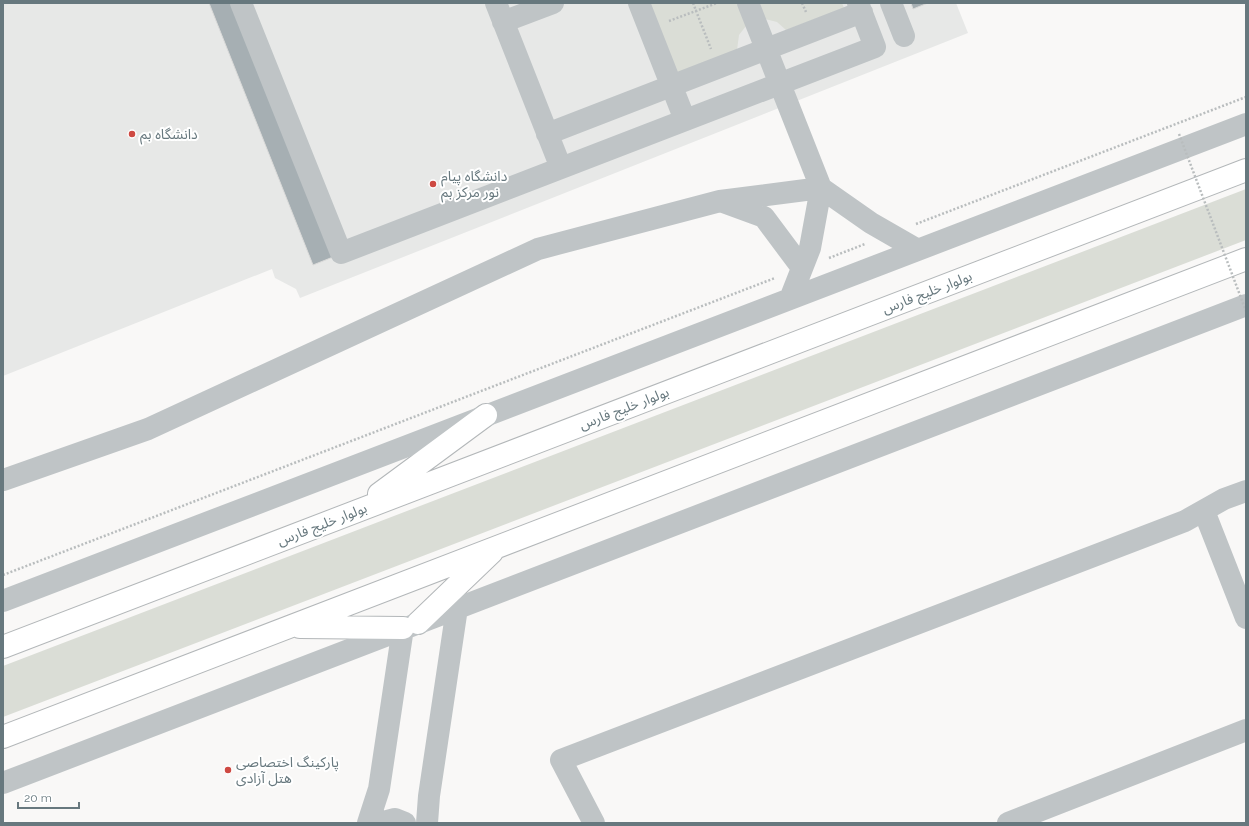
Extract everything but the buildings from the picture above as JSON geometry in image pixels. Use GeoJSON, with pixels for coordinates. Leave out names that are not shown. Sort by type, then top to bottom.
{"type":"FeatureCollection","features":[{"type":"Feature","properties":{"kind":"highway","name":"بولوار خلیج فارس"},"geometry":{"type":"LineString","coordinates":[[3,647],[1246,170]]}},
{"type":"Feature","properties":{"kind":"highway"},"geometry":{"type":"LineString","coordinates":[[3,737],[1246,259]]}},
{"type":"Feature","properties":{"kind":"highway"},"geometry":{"type":"LineString","coordinates":[[355,511],[486,415]]}},
{"type":"Feature","properties":{"kind":"highway"},"geometry":{"type":"LineString","coordinates":[[287,627],[411,626],[500,546]]}},
{"type":"Feature","properties":{"kind":"street"},"geometry":{"type":"LineString","coordinates":[[241,3],[341,254],[876,47],[860,8],[766,50],[547,134]]}},
{"type":"Feature","properties":{"kind":"street"},"geometry":{"type":"LineString","coordinates":[[553,3],[499,13],[561,168]]}},
{"type":"Feature","properties":{"kind":"street"},"geometry":{"type":"LineString","coordinates":[[638,3],[685,120]]}},
{"type":"Feature","properties":{"kind":"street"},"geometry":{"type":"LineString","coordinates":[[748,3],[821,188],[810,248],[790,299]]}},
{"type":"Feature","properties":{"kind":"street"},"geometry":{"type":"LineString","coordinates":[[890,3],[904,36]]}},
{"type":"Feature","properties":{"kind":"street"},"geometry":{"type":"LineString","coordinates":[[5,595],[486,415],[1246,124]]}},
{"type":"Feature","properties":{"kind":"street"},"geometry":{"type":"LineString","coordinates":[[3,480],[148,429],[538,249],[720,201],[821,188],[870,223],[918,250]]}},
{"type":"Feature","properties":{"kind":"street"},"geometry":{"type":"LineString","coordinates":[[720,201],[764,217],[802,268]]}},
{"type":"Feature","properties":{"kind":"street"},"geometry":{"type":"LineString","coordinates":[[3,782],[1246,305]]}},
{"type":"Feature","properties":{"kind":"street"},"geometry":{"type":"LineString","coordinates":[[594,823],[561,760],[1185,522],[1224,499],[1246,491]]}},
{"type":"Feature","properties":{"kind":"street"},"geometry":{"type":"LineString","coordinates":[[1204,511],[1246,618]]}},
{"type":"Feature","properties":{"kind":"street"},"geometry":{"type":"LineString","coordinates":[[427,823],[429,796],[457,608]]}},
{"type":"Feature","properties":{"kind":"street"},"geometry":{"type":"LineString","coordinates":[[368,823],[379,789],[411,626]]}},
{"type":"Feature","properties":{"kind":"street"},"geometry":{"type":"LineString","coordinates":[[1008,823],[1246,730]]}},
{"type":"Feature","properties":{"kind":"street"},"geometry":{"type":"LineString","coordinates":[[380,823],[395,819],[405,823]]}},
{"type":"Feature","properties":{"kind":"path"},"geometry":{"type":"LineString","coordinates":[[693,3],[718,68]]}},
{"type":"Feature","properties":{"kind":"path"},"geometry":{"type":"LineString","coordinates":[[649,29],[717,3]]}},
{"type":"Feature","properties":{"kind":"path"},"geometry":{"type":"LineString","coordinates":[[3,575],[1246,97]]}},
{"type":"Feature","properties":{"kind":"path"},"geometry":{"type":"LineString","coordinates":[[1179,134],[1246,311]]}},
{"type":"Feature","properties":{"kind":"shaded area"},"geometry":{"type":"Polygon","coordinates":[[[3,3],[956,3],[968,33],[300,298],[296,289],[275,278],[272,269],[3,376],[3,3]]]}},
{"type":"Feature","properties":{"kind":"shaded area"},"geometry":{"type":"Polygon","coordinates":[[[648,3],[737,3],[746,26],[739,35],[737,50],[676,73],[648,3]]]}},
{"type":"Feature","properties":{"kind":"shaded area"},"geometry":{"type":"Polygon","coordinates":[[[755,3],[842,3],[844,8],[786,30],[777,22],[765,19],[755,3]]]}},
{"type":"Feature","properties":{"kind":"shaded area"},"geometry":{"type":"Polygon","coordinates":[[[1246,189],[1246,240],[3,717],[3,666],[1246,189]]]}},
{"type":"Feature","properties":{"kind":"place","name":"دانشگاه بم"},"geometry":{"type":"Point","coordinates":[132,134]}},
{"type":"Feature","properties":{"kind":"place","name":"دانشگاه پیام نور مرکز بم"},"geometry":{"type":"Point","coordinates":[433,184]}},
{"type":"Feature","properties":{"kind":"place","name":"پارکینگ اختصاصی هتل آزادی"},"geometry":{"type":"Point","coordinates":[228,770]}}]}
